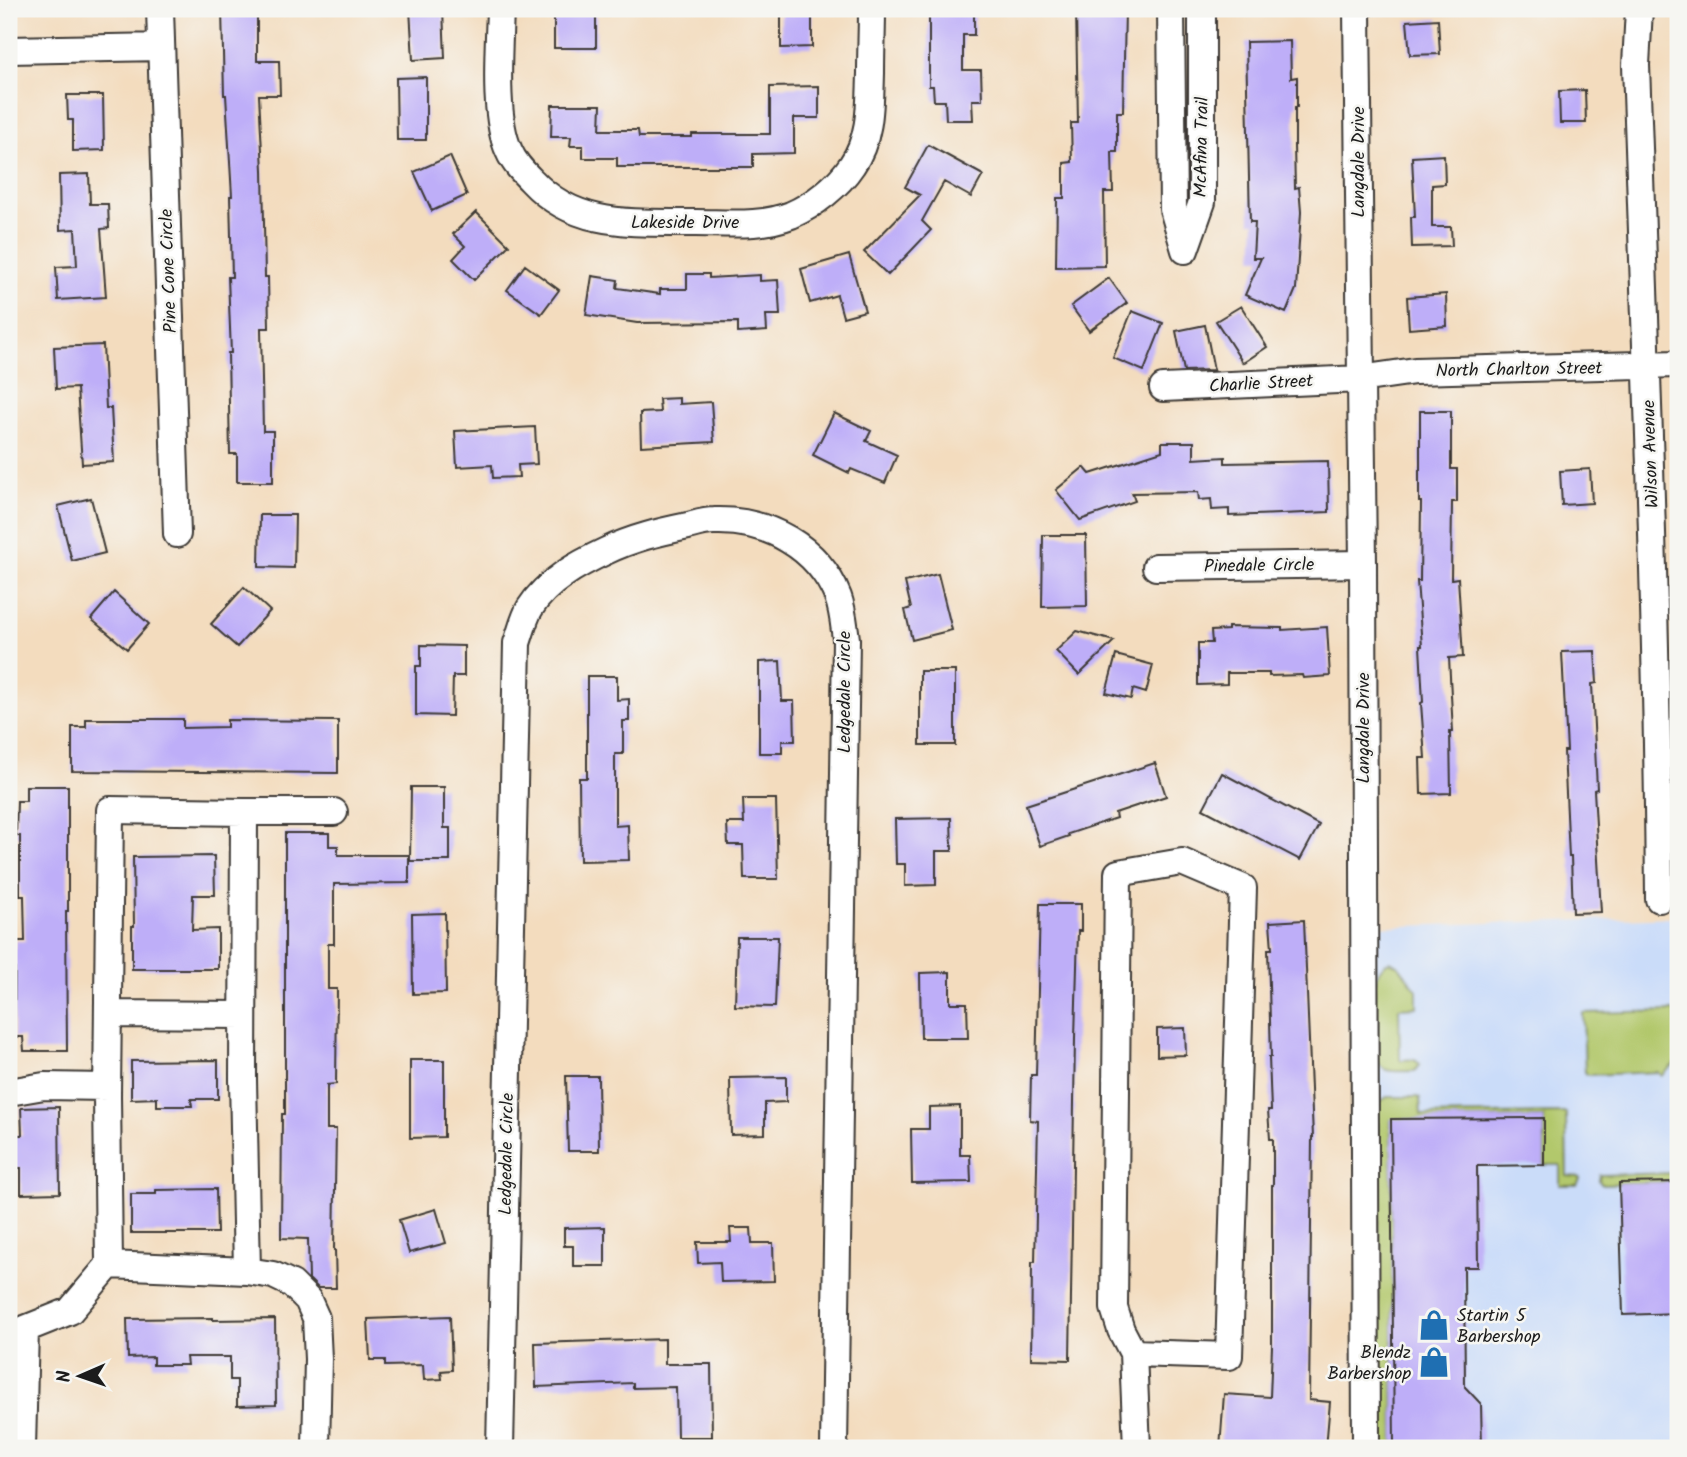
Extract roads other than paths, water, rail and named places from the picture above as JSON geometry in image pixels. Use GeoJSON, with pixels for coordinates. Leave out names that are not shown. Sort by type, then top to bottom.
{"type":"FeatureCollection","features":[{"type":"Feature","properties":{"kind":"street","name":"Pine Cone Circle"},"geometry":{"type":"LineString","coordinates":[[160,9],[177,534]]}},
{"type":"Feature","properties":{"kind":"street","name":"Lakeside Drive"},"geometry":{"type":"LineString","coordinates":[[499,9],[499,99],[504,136],[509,152],[518,166],[543,193],[585,216],[608,221],[741,223],[769,222],[803,209],[819,199],[852,166],[868,128],[872,9]]}},
{"type":"Feature","properties":{"kind":"street","name":"McAfina Trail"},"geometry":{"type":"LineString","coordinates":[[1171,9],[1173,209],[1185,250],[1202,202],[1202,9]]}},
{"type":"Feature","properties":{"kind":"street","name":"Langdale Drive"},"geometry":{"type":"LineString","coordinates":[[1357,9],[1363,564],[1366,1448]]}},
{"type":"Feature","properties":{"kind":"street","name":"Wilson Avenue"},"geometry":{"type":"LineString","coordinates":[[1639,9],[1636,65],[1647,366],[1668,734],[1659,899]]}},
{"type":"Feature","properties":{"kind":"street"},"geometry":{"type":"LineString","coordinates":[[9,50],[161,47]]}},
{"type":"Feature","properties":{"kind":"street"},"geometry":{"type":"LineString","coordinates":[[1172,119],[1202,119]]}},
{"type":"Feature","properties":{"kind":"street","name":"North Charlton Street"},"geometry":{"type":"LineString","coordinates":[[1360,379],[1415,371],[1678,364]]}},
{"type":"Feature","properties":{"kind":"street","name":"Charlie Street"},"geometry":{"type":"LineString","coordinates":[[1163,388],[1360,379]]}},
{"type":"Feature","properties":{"kind":"street","name":"Ledgedale Circle"},"geometry":{"type":"LineString","coordinates":[[500,1448],[517,643],[530,608],[574,566],[628,540],[712,521],[759,526],[780,534],[800,547],[829,578],[839,599],[844,622],[846,639],[834,1448]]}},
{"type":"Feature","properties":{"kind":"street","name":"Pinedale Circle"},"geometry":{"type":"LineString","coordinates":[[1156,567],[1363,564]]}},
{"type":"Feature","properties":{"kind":"street"},"geometry":{"type":"LineString","coordinates":[[22,1448],[25,1329],[70,1311],[109,1265],[107,1087],[110,810],[334,812]]}},
{"type":"Feature","properties":{"kind":"street"},"geometry":{"type":"LineString","coordinates":[[244,812],[243,1080],[247,1271]]}},
{"type":"Feature","properties":{"kind":"street"},"geometry":{"type":"LineString","coordinates":[[1133,1353],[1230,1356],[1243,888],[1182,862],[1118,873],[1114,1308],[1121,1330],[1133,1353],[1137,1448]]}},
{"type":"Feature","properties":{"kind":"street"},"geometry":{"type":"LineString","coordinates":[[108,1014],[243,1015]]}},
{"type":"Feature","properties":{"kind":"street"},"geometry":{"type":"LineString","coordinates":[[9,1092],[44,1086],[107,1087]]}},
{"type":"Feature","properties":{"kind":"street"},"geometry":{"type":"LineString","coordinates":[[109,1265],[247,1271],[273,1275],[292,1284],[308,1300],[316,1318],[316,1448]]}},
{"type":"Feature","properties":{"kind":"place","name":"Startin 5 Barbershop"},"geometry":{"type":"Point","coordinates":[1434,1325]}},
{"type":"Feature","properties":{"kind":"place","name":"Blendz Barbershop"},"geometry":{"type":"Point","coordinates":[1434,1362]}}]}
